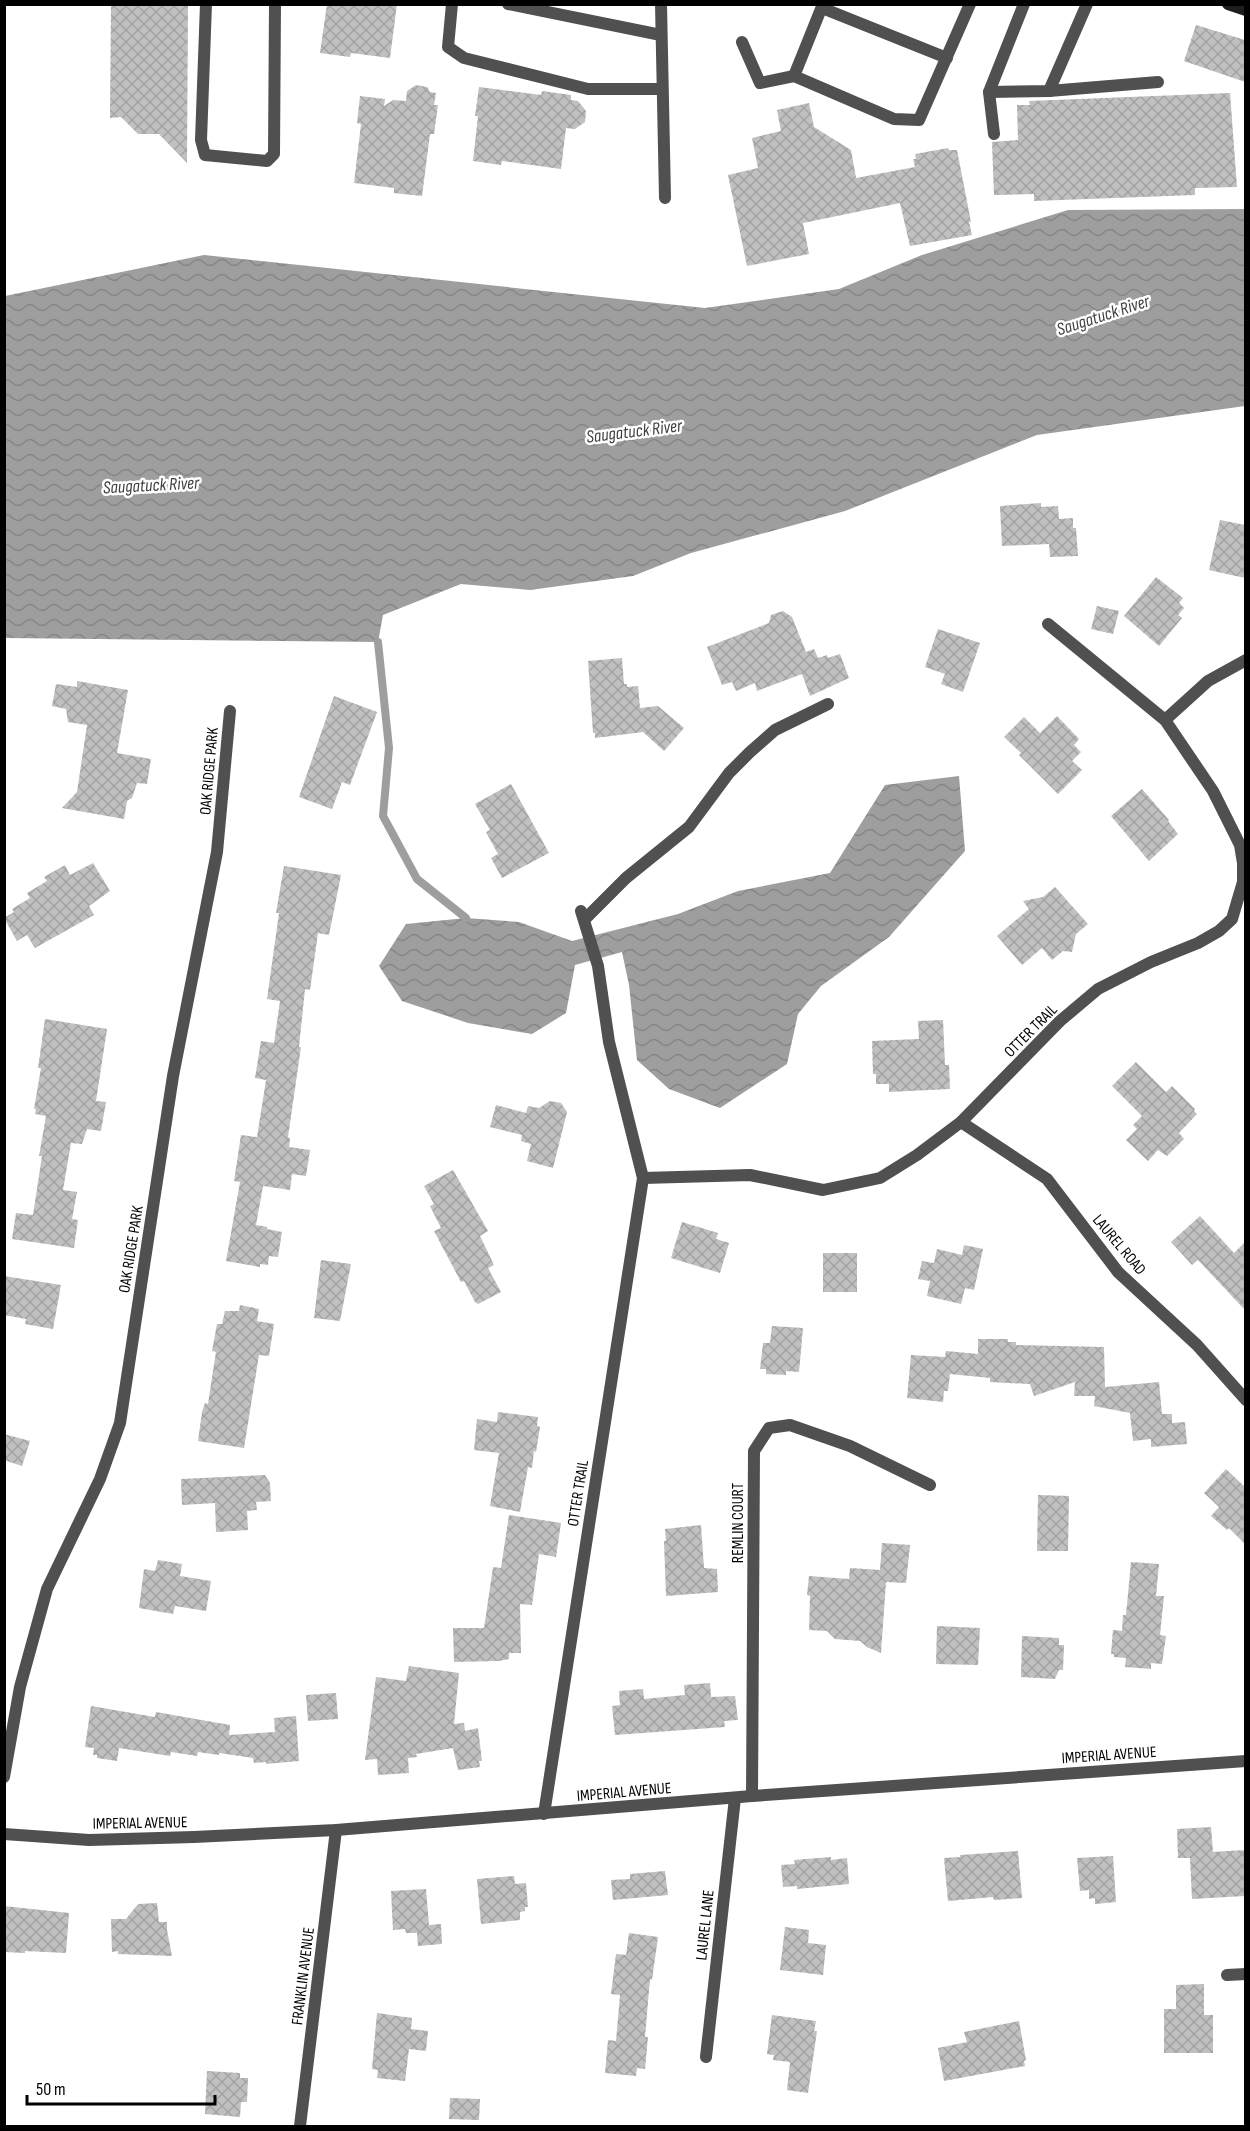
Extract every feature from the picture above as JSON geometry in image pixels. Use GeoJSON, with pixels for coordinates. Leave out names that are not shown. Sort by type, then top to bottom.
{"type":"FeatureCollection","features":[{"type":"Feature","properties":{"kind":"main road"},"geometry":{"type":"LineString","coordinates":[[1228,4],[1245,10]]}},
{"type":"Feature","properties":{"kind":"street"},"geometry":{"type":"LineString","coordinates":[[206,4],[201,140],[205,155],[267,161],[274,154],[275,4]]}},
{"type":"Feature","properties":{"kind":"street"},"geometry":{"type":"LineString","coordinates":[[452,4],[448,47],[464,58],[588,89],[662,89]]}},
{"type":"Feature","properties":{"kind":"street"},"geometry":{"type":"LineString","coordinates":[[507,4],[661,35]]}},
{"type":"Feature","properties":{"kind":"street"},"geometry":{"type":"LineString","coordinates":[[661,4],[665,198]]}},
{"type":"Feature","properties":{"kind":"street"},"geometry":{"type":"LineString","coordinates":[[742,42],[760,82],[794,76],[894,119],[919,120],[970,4]]}},
{"type":"Feature","properties":{"kind":"street"},"geometry":{"type":"LineString","coordinates":[[994,134],[989,92],[1024,4]]}},
{"type":"Feature","properties":{"kind":"street"},"geometry":{"type":"LineString","coordinates":[[1049,91],[1087,4]]}},
{"type":"Feature","properties":{"kind":"street"},"geometry":{"type":"LineString","coordinates":[[794,76],[823,6],[947,58]]}},
{"type":"Feature","properties":{"kind":"street"},"geometry":{"type":"LineString","coordinates":[[989,92],[1049,91],[1158,82]]}},
{"type":"Feature","properties":{"kind":"street","name":"OTTER TRAIL"},"geometry":{"type":"LineString","coordinates":[[644,1178],[750,1174],[823,1190],[880,1178],[917,1155],[961,1122],[1060,1022],[1098,989],[1151,962],[1198,943],[1219,932],[1232,919],[1243,882],[1243,863],[1240,845],[1213,791],[1165,720],[1048,624]]}},
{"type":"Feature","properties":{"kind":"street"},"geometry":{"type":"LineString","coordinates":[[1165,720],[1208,681],[1245,660]]}},
{"type":"Feature","properties":{"kind":"street","name":"OTTER TRAIL"},"geometry":{"type":"LineString","coordinates":[[543,1814],[644,1178],[609,1042],[598,966],[583,915],[689,827],[729,773],[775,730],[828,704]]}},
{"type":"Feature","properties":{"kind":"street","name":"OAK RIDGE PARK"},"geometry":{"type":"LineString","coordinates":[[4,1777],[20,1687],[47,1589],[100,1479],[120,1423],[173,1076],[217,852],[230,711]]}},
{"type":"Feature","properties":{"kind":"street","name":"LAUREL ROAD"},"geometry":{"type":"LineString","coordinates":[[961,1122],[1047,1179],[1118,1272],[1197,1345],[1245,1400]]}},
{"type":"Feature","properties":{"kind":"street","name":"REMLIN COURT"},"geometry":{"type":"LineString","coordinates":[[752,1796],[754,1451],[769,1428],[790,1425],[849,1446],[930,1485]]}},
{"type":"Feature","properties":{"kind":"street","name":"IMPERIAL AVENUE"},"geometry":{"type":"LineString","coordinates":[[4,1834],[89,1840],[336,1830],[752,1796],[1245,1761]]}},
{"type":"Feature","properties":{"kind":"street","name":"LAUREL LANE"},"geometry":{"type":"LineString","coordinates":[[705,2057],[735,1798]]}},
{"type":"Feature","properties":{"kind":"street","name":"FRANKLIN AVENUE"},"geometry":{"type":"LineString","coordinates":[[300,2127],[336,1830]]}},
{"type":"Feature","properties":{"kind":"street"},"geometry":{"type":"LineString","coordinates":[[1227,1975],[1245,1974]]}},
{"type":"Feature","properties":{"kind":"water","name":"Saugatuck River"},"geometry":{"type":"Polygon","coordinates":[[[1245,209],[1245,406],[1037,435],[845,511],[691,553],[633,576],[530,590],[461,584],[383,615],[378,642],[5,638],[5,296],[204,255],[705,308],[839,289],[922,255],[1068,210],[1245,209]]]}},
{"type":"Feature","properties":{"kind":"water"},"geometry":{"type":"Polygon","coordinates":[[[959,776],[965,851],[889,937],[821,986],[798,1014],[787,1064],[720,1108],[669,1089],[637,1060],[629,985],[622,952],[575,965],[566,1013],[532,1034],[468,1023],[402,1001],[379,966],[406,924],[466,918],[519,922],[572,941],[678,914],[738,891],[830,873],[885,785],[959,776]]]}},
{"type":"Feature","properties":{"kind":"building"},"geometry":{"type":"Polygon","coordinates":[[[111,4],[188,4],[187,163],[159,134],[138,134],[121,117],[110,118],[111,4]]]}},
{"type":"Feature","properties":{"kind":"building"},"geometry":{"type":"Polygon","coordinates":[[[327,4],[397,4],[390,58],[351,53],[350,57],[320,53],[327,4]]]}},
{"type":"Feature","properties":{"kind":"building"},"geometry":{"type":"Polygon","coordinates":[[[1196,25],[1245,40],[1245,82],[1184,61],[1196,25]]]}},
{"type":"Feature","properties":{"kind":"building"},"geometry":{"type":"Polygon","coordinates":[[[416,85],[427,87],[430,92],[436,93],[434,105],[438,105],[434,134],[430,134],[422,196],[394,193],[394,188],[354,183],[361,124],[357,123],[360,96],[385,99],[384,106],[393,100],[406,101],[407,91],[416,85]]]}},
{"type":"Feature","properties":{"kind":"building"},"geometry":{"type":"Polygon","coordinates":[[[479,87],[541,95],[542,91],[571,95],[571,100],[578,101],[586,111],[585,122],[575,129],[566,128],[561,169],[502,161],[501,165],[473,161],[479,87]]]}},
{"type":"Feature","properties":{"kind":"building"},"geometry":{"type":"Polygon","coordinates":[[[1230,93],[1237,187],[1195,188],[1195,195],[1034,201],[1034,194],[994,195],[992,142],[1018,140],[1017,105],[1030,105],[1029,101],[1230,93]]]}},
{"type":"Feature","properties":{"kind":"building"},"geometry":{"type":"Polygon","coordinates":[[[809,103],[814,127],[851,150],[856,178],[915,167],[913,159],[916,159],[915,154],[948,148],[957,150],[972,235],[910,246],[900,203],[803,223],[809,254],[747,266],[728,175],[758,168],[752,138],[781,131],[777,110],[809,103]]]}},
{"type":"Feature","properties":{"kind":"building"},"geometry":{"type":"Polygon","coordinates":[[[1041,503],[1041,507],[1058,506],[1059,519],[1073,518],[1078,556],[1050,557],[1049,544],[1002,546],[1000,506],[1041,503]]]}},
{"type":"Feature","properties":{"kind":"building"},"geometry":{"type":"Polygon","coordinates":[[[1220,520],[1245,525],[1245,578],[1209,570],[1220,520]]]}},
{"type":"Feature","properties":{"kind":"building"},"geometry":{"type":"Polygon","coordinates":[[[1156,577],[1183,598],[1179,603],[1184,608],[1178,615],[1182,618],[1159,646],[1124,616],[1156,577]]]}},
{"type":"Feature","properties":{"kind":"building"},"geometry":{"type":"Polygon","coordinates":[[[1097,606],[1119,611],[1113,634],[1091,629],[1097,606]]]}},
{"type":"Feature","properties":{"kind":"building"},"geometry":{"type":"Polygon","coordinates":[[[783,611],[792,617],[806,652],[814,649],[818,658],[840,654],[849,678],[810,696],[802,674],[757,691],[755,683],[736,691],[732,682],[722,685],[707,647],[769,623],[771,615],[783,611]]]}},
{"type":"Feature","properties":{"kind":"building"},"geometry":{"type":"Polygon","coordinates":[[[938,629],[980,643],[963,692],[941,684],[945,674],[925,667],[938,629]]]}},
{"type":"Feature","properties":{"kind":"building"},"geometry":{"type":"Polygon","coordinates":[[[622,658],[624,684],[627,684],[627,687],[638,686],[640,708],[658,706],[684,728],[664,751],[643,732],[595,738],[588,661],[622,658]]]}},
{"type":"Feature","properties":{"kind":"building"},"geometry":{"type":"Polygon","coordinates":[[[77,681],[128,690],[117,753],[151,759],[147,784],[137,783],[132,798],[127,801],[124,819],[62,808],[77,792],[87,725],[68,722],[66,709],[52,706],[56,684],[77,687],[77,681]]]}},
{"type":"Feature","properties":{"kind":"building"},"geometry":{"type":"Polygon","coordinates":[[[334,696],[377,712],[350,785],[342,782],[332,809],[299,797],[334,696]]]}},
{"type":"Feature","properties":{"kind":"building"},"geometry":{"type":"Polygon","coordinates":[[[1057,716],[1079,739],[1074,745],[1081,752],[1072,761],[1082,770],[1058,794],[1004,737],[1024,717],[1040,733],[1057,716]]]}},
{"type":"Feature","properties":{"kind":"building"},"geometry":{"type":"Polygon","coordinates":[[[511,784],[549,853],[502,878],[491,858],[498,854],[486,832],[490,830],[475,804],[511,784]]]}},
{"type":"Feature","properties":{"kind":"building"},"geometry":{"type":"Polygon","coordinates":[[[1142,789],[1178,834],[1149,861],[1111,816],[1142,789]]]}},
{"type":"Feature","properties":{"kind":"building"},"geometry":{"type":"Polygon","coordinates":[[[93,863],[110,891],[89,906],[94,915],[35,948],[27,935],[17,941],[4,918],[14,912],[12,909],[30,898],[27,893],[47,881],[44,877],[65,865],[70,875],[93,863]]]}},
{"type":"Feature","properties":{"kind":"building"},"geometry":{"type":"Polygon","coordinates":[[[284,866],[341,875],[329,935],[318,933],[310,990],[305,989],[299,1047],[301,1047],[288,1137],[289,1147],[310,1150],[306,1176],[292,1174],[290,1190],[263,1186],[256,1225],[282,1232],[278,1257],[269,1256],[268,1265],[260,1264],[260,1267],[226,1261],[240,1182],[234,1181],[241,1135],[257,1137],[266,1080],[255,1078],[261,1041],[274,1043],[280,1001],[267,999],[279,913],[276,913],[284,866]]]}},
{"type":"Feature","properties":{"kind":"building"},"geometry":{"type":"Polygon","coordinates":[[[1055,887],[1088,924],[1076,934],[1072,952],[1063,951],[1052,960],[1042,948],[1022,965],[997,936],[1029,909],[1023,901],[1043,897],[1055,887]]]}},
{"type":"Feature","properties":{"kind":"building"},"geometry":{"type":"Polygon","coordinates":[[[45,1019],[107,1029],[96,1101],[106,1102],[101,1131],[87,1129],[82,1144],[71,1143],[63,1190],[77,1192],[72,1219],[78,1220],[74,1248],[12,1239],[16,1213],[33,1215],[42,1156],[39,1156],[46,1116],[35,1114],[36,1109],[34,1109],[41,1068],[38,1068],[45,1019]]]}},
{"type":"Feature","properties":{"kind":"building"},"geometry":{"type":"Polygon","coordinates":[[[943,1020],[945,1065],[949,1065],[950,1089],[889,1092],[889,1084],[876,1084],[876,1074],[873,1074],[872,1041],[919,1039],[918,1021],[943,1020]]]}},
{"type":"Feature","properties":{"kind":"building"},"geometry":{"type":"Polygon","coordinates":[[[1136,1062],[1166,1092],[1172,1086],[1195,1109],[1197,1114],[1179,1133],[1184,1139],[1167,1156],[1158,1150],[1148,1161],[1126,1140],[1137,1129],[1133,1125],[1142,1116],[1112,1086],[1136,1062]]]}},
{"type":"Feature","properties":{"kind":"building"},"geometry":{"type":"Polygon","coordinates":[[[550,1101],[561,1103],[567,1112],[553,1168],[527,1161],[531,1144],[521,1141],[522,1135],[490,1127],[496,1105],[526,1113],[528,1106],[539,1108],[550,1101]]]}},
{"type":"Feature","properties":{"kind":"building"},"geometry":{"type":"Polygon","coordinates":[[[453,1170],[488,1231],[480,1236],[494,1265],[488,1268],[501,1292],[478,1304],[464,1281],[461,1282],[434,1231],[441,1228],[430,1206],[434,1204],[424,1186],[453,1170]]]}},
{"type":"Feature","properties":{"kind":"building"},"geometry":{"type":"Polygon","coordinates":[[[1200,1216],[1234,1253],[1245,1242],[1245,1310],[1198,1260],[1192,1265],[1171,1242],[1200,1216]]]}},
{"type":"Feature","properties":{"kind":"building"},"geometry":{"type":"Polygon","coordinates":[[[682,1222],[718,1233],[716,1239],[729,1243],[720,1273],[671,1258],[682,1222]]]}},
{"type":"Feature","properties":{"kind":"building"},"geometry":{"type":"Polygon","coordinates":[[[964,1245],[983,1249],[974,1290],[965,1288],[961,1304],[927,1296],[930,1281],[918,1279],[922,1261],[934,1263],[937,1249],[962,1255],[964,1245]]]}},
{"type":"Feature","properties":{"kind":"building"},"geometry":{"type":"Polygon","coordinates":[[[823,1253],[857,1253],[857,1292],[823,1292],[823,1253]]]}},
{"type":"Feature","properties":{"kind":"building"},"geometry":{"type":"Polygon","coordinates":[[[321,1260],[351,1264],[340,1321],[314,1318],[321,1260]]]}},
{"type":"Feature","properties":{"kind":"building"},"geometry":{"type":"Polygon","coordinates":[[[4,1276],[61,1285],[53,1329],[25,1324],[26,1319],[4,1315],[4,1276]]]}},
{"type":"Feature","properties":{"kind":"building"},"geometry":{"type":"Polygon","coordinates":[[[240,1305],[259,1309],[257,1321],[274,1324],[269,1356],[259,1355],[244,1448],[198,1441],[202,1412],[205,1403],[208,1404],[216,1352],[212,1351],[217,1324],[222,1324],[225,1311],[239,1311],[240,1305]]]}},
{"type":"Feature","properties":{"kind":"building"},"geometry":{"type":"Polygon","coordinates":[[[772,1326],[803,1328],[799,1372],[786,1371],[786,1375],[766,1374],[766,1369],[760,1369],[763,1343],[770,1343],[772,1326]]]}},
{"type":"Feature","properties":{"kind":"building"},"geometry":{"type":"Polygon","coordinates":[[[978,1339],[1008,1339],[1008,1342],[1016,1342],[1016,1345],[1104,1347],[1105,1387],[1159,1382],[1162,1414],[1172,1414],[1172,1423],[1185,1422],[1187,1444],[1151,1447],[1151,1439],[1133,1441],[1130,1413],[1094,1406],[1095,1396],[1074,1396],[1075,1382],[1034,1396],[1030,1384],[990,1382],[990,1378],[950,1374],[948,1391],[944,1391],[943,1402],[907,1398],[911,1355],[945,1357],[946,1351],[978,1354],[978,1339]]]}},
{"type":"Feature","properties":{"kind":"building"},"geometry":{"type":"Polygon","coordinates":[[[498,1412],[538,1417],[537,1426],[540,1427],[536,1452],[534,1451],[532,1468],[528,1467],[520,1512],[490,1506],[499,1453],[474,1450],[477,1419],[497,1422],[498,1412]]]}},
{"type":"Feature","properties":{"kind":"building"},"geometry":{"type":"Polygon","coordinates":[[[4,1434],[30,1441],[22,1466],[4,1460],[4,1434]]]}},
{"type":"Feature","properties":{"kind":"building"},"geometry":{"type":"Polygon","coordinates":[[[1226,1469],[1245,1487],[1245,1544],[1229,1528],[1227,1530],[1211,1516],[1219,1507],[1204,1493],[1226,1469]]]}},
{"type":"Feature","properties":{"kind":"building"},"geometry":{"type":"Polygon","coordinates":[[[265,1475],[270,1483],[271,1501],[256,1502],[257,1510],[247,1511],[248,1530],[216,1532],[215,1503],[182,1505],[181,1479],[265,1475]]]}},
{"type":"Feature","properties":{"kind":"building"},"geometry":{"type":"Polygon","coordinates":[[[1038,1495],[1069,1496],[1068,1551],[1037,1551],[1038,1495]]]}},
{"type":"Feature","properties":{"kind":"building"},"geometry":{"type":"Polygon","coordinates":[[[509,1515],[561,1523],[556,1557],[539,1554],[532,1605],[520,1604],[521,1653],[509,1653],[509,1659],[499,1661],[454,1662],[453,1628],[484,1628],[493,1567],[501,1568],[509,1515]]]}},
{"type":"Feature","properties":{"kind":"building"},"geometry":{"type":"Polygon","coordinates":[[[701,1525],[704,1568],[717,1569],[718,1592],[666,1596],[665,1529],[701,1525]]]}},
{"type":"Feature","properties":{"kind":"building"},"geometry":{"type":"Polygon","coordinates":[[[882,1543],[910,1545],[906,1583],[886,1582],[881,1653],[860,1641],[835,1639],[827,1631],[809,1630],[810,1596],[807,1595],[809,1576],[849,1579],[850,1568],[880,1570],[882,1543]]]}},
{"type":"Feature","properties":{"kind":"building"},"geometry":{"type":"Polygon","coordinates":[[[158,1560],[182,1564],[180,1576],[211,1581],[206,1611],[175,1606],[173,1614],[139,1608],[144,1569],[155,1571],[158,1560]]]}},
{"type":"Feature","properties":{"kind":"building"},"geometry":{"type":"Polygon","coordinates":[[[1131,1562],[1159,1564],[1156,1596],[1164,1596],[1160,1635],[1166,1636],[1162,1664],[1151,1663],[1151,1669],[1125,1667],[1126,1658],[1114,1657],[1114,1654],[1111,1654],[1113,1630],[1122,1631],[1123,1615],[1126,1615],[1131,1562]]]}},
{"type":"Feature","properties":{"kind":"building"},"geometry":{"type":"Polygon","coordinates":[[[937,1626],[980,1628],[978,1665],[936,1664],[937,1626]]]}},
{"type":"Feature","properties":{"kind":"building"},"geometry":{"type":"Polygon","coordinates":[[[1022,1636],[1059,1638],[1059,1645],[1064,1645],[1063,1670],[1059,1670],[1055,1679],[1021,1677],[1022,1636]]]}},
{"type":"Feature","properties":{"kind":"building"},"geometry":{"type":"Polygon","coordinates":[[[409,1666],[459,1673],[454,1724],[464,1723],[465,1731],[478,1728],[482,1761],[479,1761],[480,1767],[458,1770],[453,1748],[416,1754],[417,1757],[408,1758],[409,1773],[378,1775],[377,1759],[365,1760],[376,1677],[406,1681],[409,1666]]]}},
{"type":"Feature","properties":{"kind":"building"},"geometry":{"type":"Polygon","coordinates":[[[710,1683],[711,1697],[735,1696],[738,1720],[724,1721],[725,1727],[615,1735],[612,1706],[620,1705],[619,1691],[643,1689],[644,1699],[685,1695],[684,1685],[710,1683]]]}},
{"type":"Feature","properties":{"kind":"building"},"geometry":{"type":"Polygon","coordinates":[[[336,1693],[338,1719],[308,1721],[306,1695],[336,1693]]]}},
{"type":"Feature","properties":{"kind":"building"},"geometry":{"type":"Polygon","coordinates":[[[91,1706],[155,1717],[156,1712],[230,1725],[229,1735],[275,1732],[274,1718],[296,1716],[299,1761],[266,1764],[266,1762],[254,1763],[253,1758],[219,1753],[219,1755],[198,1752],[197,1756],[171,1752],[170,1756],[119,1748],[117,1761],[97,1758],[97,1755],[93,1755],[94,1748],[85,1747],[91,1706]]]}},
{"type":"Feature","properties":{"kind":"building"},"geometry":{"type":"Polygon","coordinates":[[[1211,1827],[1213,1852],[1245,1850],[1245,1896],[1192,1899],[1190,1858],[1178,1858],[1177,1829],[1211,1827]]]}},
{"type":"Feature","properties":{"kind":"building"},"geometry":{"type":"Polygon","coordinates":[[[1018,1851],[1022,1898],[994,1900],[993,1897],[948,1901],[944,1858],[1018,1851]]]}},
{"type":"Feature","properties":{"kind":"building"},"geometry":{"type":"Polygon","coordinates":[[[1113,1856],[1116,1902],[1095,1904],[1095,1898],[1089,1899],[1089,1890],[1080,1891],[1077,1858],[1113,1856]]]}},
{"type":"Feature","properties":{"kind":"building"},"geometry":{"type":"Polygon","coordinates":[[[831,1857],[831,1860],[847,1858],[849,1884],[797,1889],[797,1886],[783,1887],[781,1865],[795,1864],[794,1860],[831,1857]]]}},
{"type":"Feature","properties":{"kind":"building"},"geometry":{"type":"Polygon","coordinates":[[[665,1871],[668,1895],[613,1900],[611,1880],[630,1879],[630,1874],[665,1871]]]}},
{"type":"Feature","properties":{"kind":"building"},"geometry":{"type":"Polygon","coordinates":[[[514,1876],[515,1884],[526,1883],[528,1907],[525,1907],[525,1911],[520,1912],[520,1920],[481,1924],[477,1879],[514,1876]]]}},
{"type":"Feature","properties":{"kind":"building"},"geometry":{"type":"Polygon","coordinates":[[[426,1889],[429,1925],[441,1924],[442,1944],[418,1946],[417,1933],[406,1933],[405,1929],[393,1930],[391,1891],[426,1889]]]}},
{"type":"Feature","properties":{"kind":"building"},"geometry":{"type":"Polygon","coordinates":[[[157,1903],[159,1922],[167,1922],[172,1956],[112,1952],[111,1919],[126,1919],[138,1904],[157,1903]]]}},
{"type":"Feature","properties":{"kind":"building"},"geometry":{"type":"Polygon","coordinates":[[[4,1906],[69,1913],[66,1953],[4,1952],[4,1906]]]}},
{"type":"Feature","properties":{"kind":"building"},"geometry":{"type":"Polygon","coordinates":[[[785,1927],[809,1930],[808,1943],[826,1945],[823,1975],[780,1970],[785,1927]]]}},
{"type":"Feature","properties":{"kind":"building"},"geometry":{"type":"Polygon","coordinates":[[[629,1933],[658,1937],[652,1980],[650,1979],[645,2069],[637,2068],[636,2076],[605,2073],[608,2040],[616,2041],[620,1995],[611,1994],[616,1954],[626,1955],[629,1933]]]}},
{"type":"Feature","properties":{"kind":"building"},"geometry":{"type":"Polygon","coordinates":[[[1204,1984],[1204,2015],[1213,2015],[1213,2053],[1164,2053],[1164,2009],[1176,2009],[1176,1985],[1204,1984]]]}},
{"type":"Feature","properties":{"kind":"building"},"geometry":{"type":"Polygon","coordinates":[[[377,2013],[412,2018],[411,2029],[428,2031],[426,2051],[409,2049],[405,2081],[377,2078],[378,2070],[372,2069],[377,2013]]]}},
{"type":"Feature","properties":{"kind":"building"},"geometry":{"type":"Polygon","coordinates":[[[772,2015],[816,2021],[814,2031],[817,2031],[808,2093],[787,2090],[790,2062],[773,2060],[774,2055],[767,2054],[772,2015]]]}},
{"type":"Feature","properties":{"kind":"building"},"geometry":{"type":"Polygon","coordinates":[[[1019,2021],[1025,2066],[944,2081],[938,2048],[967,2042],[964,2032],[1019,2021]]]}},
{"type":"Feature","properties":{"kind":"building"},"geometry":{"type":"Polygon","coordinates":[[[207,2071],[240,2073],[240,2078],[248,2078],[247,2102],[241,2102],[240,2117],[205,2114],[207,2071]]]}},
{"type":"Feature","properties":{"kind":"building"},"geometry":{"type":"Polygon","coordinates":[[[450,2098],[480,2099],[479,2120],[449,2119],[450,2098]]]}},
{"type":"Feature","properties":{"kind":"waterway"},"geometry":{"type":"LineString","coordinates":[[378,642],[389,748],[383,816],[417,879],[466,918]]}}]}
